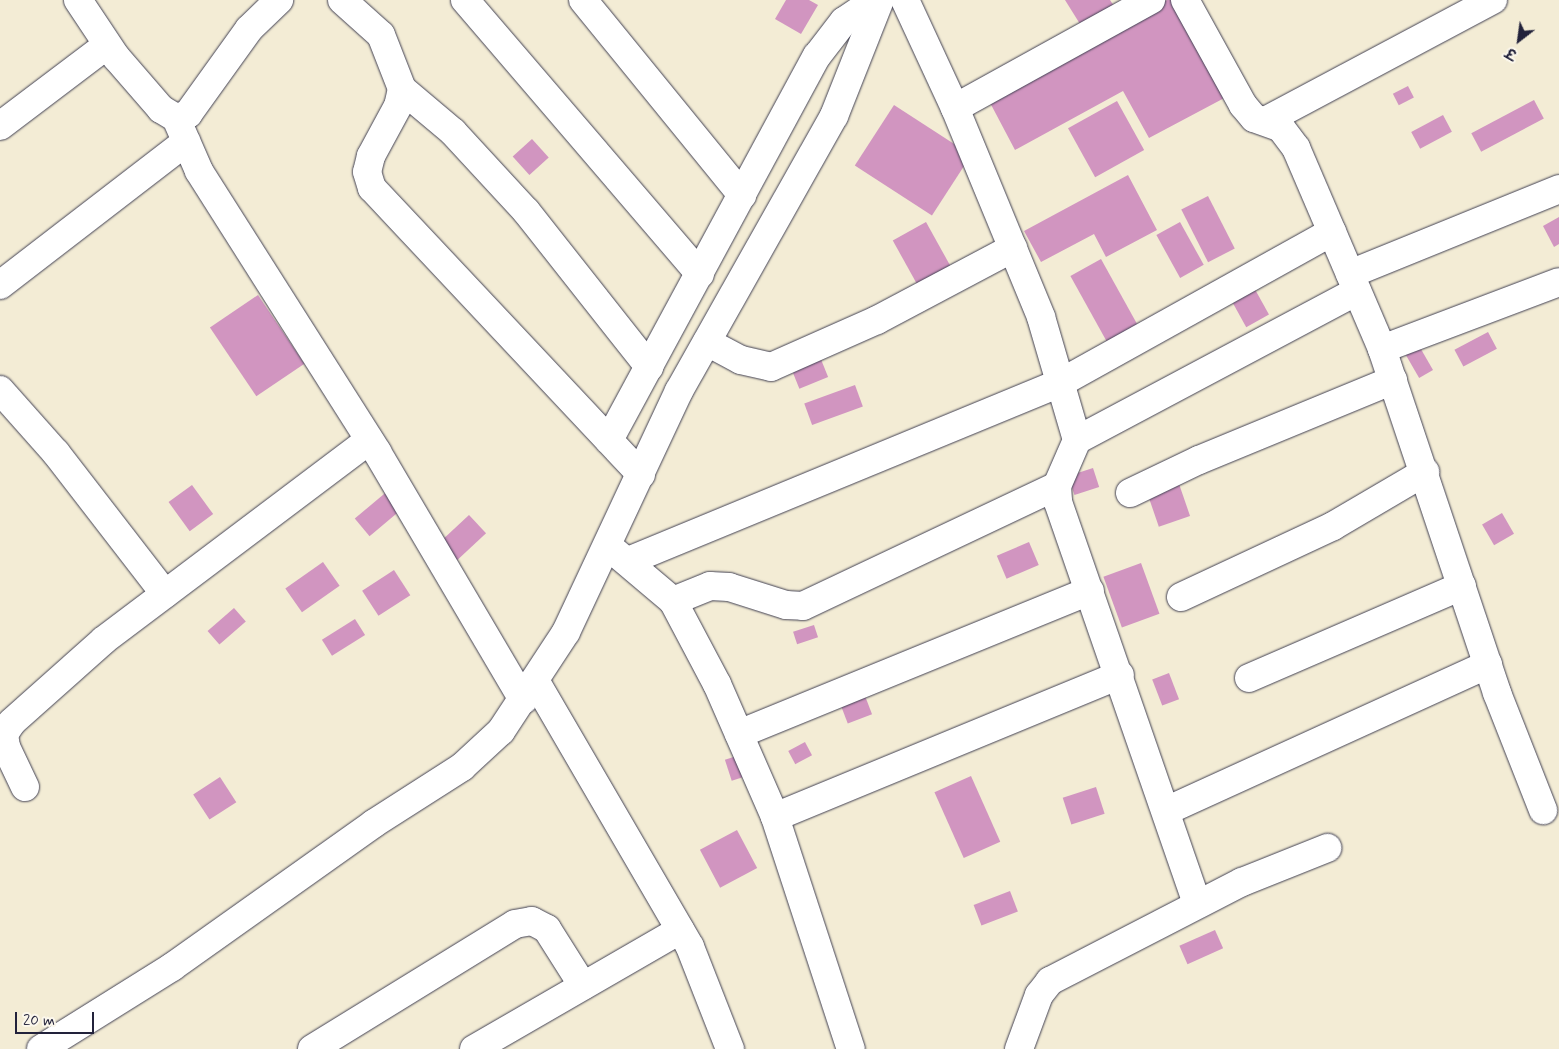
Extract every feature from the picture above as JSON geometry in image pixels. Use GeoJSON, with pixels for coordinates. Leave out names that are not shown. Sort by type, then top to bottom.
{"type":"FeatureCollection","features":[{"type":"Feature","properties":{"kind":"street"},"geometry":{"type":"LineString","coordinates":[[78,0],[107,45],[181,130],[268,286],[369,440],[680,930],[730,1049]]}},
{"type":"Feature","properties":{"kind":"street"},"geometry":{"type":"LineString","coordinates":[[0,285],[181,130],[188,114],[249,29],[279,0]]}},
{"type":"Feature","properties":{"kind":"street"},"geometry":{"type":"LineString","coordinates":[[465,0],[700,274]]}},
{"type":"Feature","properties":{"kind":"street"},"geometry":{"type":"LineString","coordinates":[[583,0],[742,195]]}},
{"type":"Feature","properties":{"kind":"street"},"geometry":{"type":"LineString","coordinates":[[609,440],[817,56],[844,21],[875,0]]}},
{"type":"Feature","properties":{"kind":"street"},"geometry":{"type":"LineString","coordinates":[[44,1048],[164,972],[373,824],[462,768],[501,731],[618,554],[641,474],[707,342],[834,116],[880,0]]}},
{"type":"Feature","properties":{"kind":"street"},"geometry":{"type":"LineString","coordinates":[[905,0],[955,108],[1013,248],[1062,382],[1076,440],[1057,486],[1058,502],[1120,675],[1197,904]]}},
{"type":"Feature","properties":{"kind":"street"},"geometry":{"type":"LineString","coordinates":[[955,108],[1151,0]]}},
{"type":"Feature","properties":{"kind":"street"},"geometry":{"type":"LineString","coordinates":[[1185,0],[1243,105],[1254,118],[1268,120],[1281,128],[1296,148],[1382,349],[1425,472],[1488,664],[1543,810]]}},
{"type":"Feature","properties":{"kind":"street"},"geometry":{"type":"LineString","coordinates":[[1268,120],[1493,0]]}},
{"type":"Feature","properties":{"kind":"street"},"geometry":{"type":"LineString","coordinates":[[351,2],[381,35],[402,89],[453,132],[526,211],[650,367]]}},
{"type":"Feature","properties":{"kind":"street"},"geometry":{"type":"LineString","coordinates":[[0,126],[107,45]]}},
{"type":"Feature","properties":{"kind":"street"},"geometry":{"type":"LineString","coordinates":[[402,89],[398,106],[371,156],[367,172],[372,188],[641,474]]}},
{"type":"Feature","properties":{"kind":"street"},"geometry":{"type":"LineString","coordinates":[[1076,440],[1354,282],[1559,189]]}},
{"type":"Feature","properties":{"kind":"street"},"geometry":{"type":"LineString","coordinates":[[618,554],[1062,382],[1332,232]]}},
{"type":"Feature","properties":{"kind":"street"},"geometry":{"type":"LineString","coordinates":[[707,342],[741,360],[771,367],[852,332],[1013,248]]}},
{"type":"Feature","properties":{"kind":"street"},"geometry":{"type":"LineString","coordinates":[[1382,349],[1559,282]]}},
{"type":"Feature","properties":{"kind":"street"},"geometry":{"type":"LineString","coordinates":[[1130,494],[1199,460],[1393,380]]}},
{"type":"Feature","properties":{"kind":"street"},"geometry":{"type":"LineString","coordinates":[[0,390],[56,453],[165,594]]}},
{"type":"Feature","properties":{"kind":"street"},"geometry":{"type":"LineString","coordinates":[[25,786],[6,747],[4,734],[12,722],[104,640],[369,440]]}},
{"type":"Feature","properties":{"kind":"street"},"geometry":{"type":"LineString","coordinates":[[1181,597],[1333,526],[1425,472]]}},
{"type":"Feature","properties":{"kind":"street"},"geometry":{"type":"LineString","coordinates":[[673,601],[710,586],[729,586],[786,605],[803,606],[1057,486]]}},
{"type":"Feature","properties":{"kind":"street"},"geometry":{"type":"LineString","coordinates":[[618,554],[673,601],[739,734],[775,817],[851,1049]]}},
{"type":"Feature","properties":{"kind":"street"},"geometry":{"type":"LineString","coordinates":[[1249,678],[1462,586]]}},
{"type":"Feature","properties":{"kind":"street"},"geometry":{"type":"LineString","coordinates":[[739,734],[1090,591]]}},
{"type":"Feature","properties":{"kind":"street"},"geometry":{"type":"LineString","coordinates":[[1166,811],[1488,664]]}},
{"type":"Feature","properties":{"kind":"street"},"geometry":{"type":"LineString","coordinates":[[775,817],[1120,675]]}},
{"type":"Feature","properties":{"kind":"street"},"geometry":{"type":"LineString","coordinates":[[1019,1049],[1039,995],[1050,981],[1197,904],[1327,848]]}},
{"type":"Feature","properties":{"kind":"street"},"geometry":{"type":"LineString","coordinates":[[312,1049],[515,924],[532,921],[547,929],[583,986]]}},
{"type":"Feature","properties":{"kind":"street"},"geometry":{"type":"LineString","coordinates":[[474,1049],[680,930]]}},
{"type":"Feature","properties":{"kind":"building"},"geometry":{"type":"Polygon","coordinates":[[[786,0],[809,0],[818,5],[801,34],[775,19],[786,0]]]}},
{"type":"Feature","properties":{"kind":"building"},"geometry":{"type":"Polygon","coordinates":[[[1065,0],[1110,0],[1118,12],[1085,32],[1065,0]]]}},
{"type":"Feature","properties":{"kind":"building"},"geometry":{"type":"Polygon","coordinates":[[[1167,0],[1178,0],[1230,95],[1149,138],[1123,91],[1015,150],[987,97],[1167,0]]]}},
{"type":"Feature","properties":{"kind":"building"},"geometry":{"type":"Polygon","coordinates":[[[1408,86],[1414,98],[1399,105],[1393,94],[1408,86]]]}},
{"type":"Feature","properties":{"kind":"building"},"geometry":{"type":"Polygon","coordinates":[[[1534,100],[1544,119],[1481,152],[1471,133],[1534,100]]]}},
{"type":"Feature","properties":{"kind":"building"},"geometry":{"type":"Polygon","coordinates":[[[1117,101],[1144,150],[1095,177],[1068,128],[1117,101]]]}},
{"type":"Feature","properties":{"kind":"building"},"geometry":{"type":"Polygon","coordinates":[[[894,105],[971,155],[932,215],[855,165],[894,105]]]}},
{"type":"Feature","properties":{"kind":"building"},"geometry":{"type":"Polygon","coordinates":[[[1443,115],[1452,132],[1420,149],[1411,132],[1443,115]]]}},
{"type":"Feature","properties":{"kind":"building"},"geometry":{"type":"Polygon","coordinates":[[[532,139],[549,158],[529,175],[513,156],[532,139]]]}},
{"type":"Feature","properties":{"kind":"building"},"geometry":{"type":"Polygon","coordinates":[[[1128,175],[1157,230],[1106,257],[1094,234],[1041,262],[1024,231],[1128,175]]]}},
{"type":"Feature","properties":{"kind":"building"},"geometry":{"type":"Polygon","coordinates":[[[1208,196],[1235,249],[1208,262],[1181,210],[1208,196]]]}},
{"type":"Feature","properties":{"kind":"building"},"geometry":{"type":"Polygon","coordinates":[[[1559,217],[1559,244],[1554,247],[1543,226],[1559,217]]]}},
{"type":"Feature","properties":{"kind":"building"},"geometry":{"type":"Polygon","coordinates":[[[926,222],[951,267],[917,285],[893,240],[926,222]]]}},
{"type":"Feature","properties":{"kind":"building"},"geometry":{"type":"Polygon","coordinates":[[[1180,222],[1204,265],[1180,278],[1156,235],[1180,222]]]}},
{"type":"Feature","properties":{"kind":"building"},"geometry":{"type":"Polygon","coordinates":[[[1101,259],[1138,326],[1108,343],[1070,276],[1101,259]]]}},
{"type":"Feature","properties":{"kind":"building"},"geometry":{"type":"Polygon","coordinates":[[[1252,284],[1269,315],[1246,327],[1229,297],[1252,284]]]}},
{"type":"Feature","properties":{"kind":"building"},"geometry":{"type":"Polygon","coordinates":[[[258,295],[304,364],[256,396],[210,327],[258,295]]]}},
{"type":"Feature","properties":{"kind":"building"},"geometry":{"type":"Polygon","coordinates":[[[1488,332],[1497,349],[1463,367],[1454,350],[1488,332]]]}},
{"type":"Feature","properties":{"kind":"building"},"geometry":{"type":"Polygon","coordinates":[[[1418,344],[1433,370],[1419,378],[1404,352],[1418,344]]]}},
{"type":"Feature","properties":{"kind":"building"},"geometry":{"type":"Polygon","coordinates":[[[818,352],[828,377],[799,389],[789,364],[818,352]]]}},
{"type":"Feature","properties":{"kind":"building"},"geometry":{"type":"Polygon","coordinates":[[[855,385],[863,407],[812,425],[804,403],[855,385]]]}},
{"type":"Feature","properties":{"kind":"building"},"geometry":{"type":"Polygon","coordinates":[[[1093,468],[1099,487],[1074,495],[1068,476],[1093,468]]]}},
{"type":"Feature","properties":{"kind":"building"},"geometry":{"type":"Polygon","coordinates":[[[1178,481],[1190,516],[1159,527],[1147,492],[1178,481]]]}},
{"type":"Feature","properties":{"kind":"building"},"geometry":{"type":"Polygon","coordinates":[[[192,485],[213,514],[190,531],[169,502],[192,485]]]}},
{"type":"Feature","properties":{"kind":"building"},"geometry":{"type":"Polygon","coordinates":[[[390,489],[405,507],[370,536],[355,519],[390,489]]]}},
{"type":"Feature","properties":{"kind":"building"},"geometry":{"type":"Polygon","coordinates":[[[1502,513],[1514,534],[1494,545],[1482,524],[1502,513]]]}},
{"type":"Feature","properties":{"kind":"building"},"geometry":{"type":"Polygon","coordinates":[[[469,515],[486,533],[457,561],[440,542],[469,515]]]}},
{"type":"Feature","properties":{"kind":"building"},"geometry":{"type":"Polygon","coordinates":[[[1029,542],[1039,565],[1007,579],[997,556],[1029,542]]]}},
{"type":"Feature","properties":{"kind":"building"},"geometry":{"type":"Polygon","coordinates":[[[323,562],[340,586],[302,612],[285,588],[323,562]]]}},
{"type":"Feature","properties":{"kind":"building"},"geometry":{"type":"Polygon","coordinates":[[[1141,563],[1159,614],[1122,627],[1103,577],[1141,563]]]}},
{"type":"Feature","properties":{"kind":"building"},"geometry":{"type":"Polygon","coordinates":[[[394,570],[410,595],[378,616],[362,591],[394,570]]]}},
{"type":"Feature","properties":{"kind":"building"},"geometry":{"type":"Polygon","coordinates":[[[234,608],[246,622],[219,645],[208,631],[234,608]]]}},
{"type":"Feature","properties":{"kind":"building"},"geometry":{"type":"Polygon","coordinates":[[[355,619],[365,635],[332,656],[322,640],[355,619]]]}},
{"type":"Feature","properties":{"kind":"building"},"geometry":{"type":"Polygon","coordinates":[[[814,625],[818,637],[797,644],[793,632],[814,625]]]}},
{"type":"Feature","properties":{"kind":"building"},"geometry":{"type":"Polygon","coordinates":[[[1169,673],[1179,699],[1162,706],[1152,679],[1169,673]]]}},
{"type":"Feature","properties":{"kind":"building"},"geometry":{"type":"Polygon","coordinates":[[[862,688],[872,714],[848,723],[838,697],[862,688]]]}},
{"type":"Feature","properties":{"kind":"building"},"geometry":{"type":"Polygon","coordinates":[[[805,742],[812,755],[795,764],[788,751],[805,742]]]}},
{"type":"Feature","properties":{"kind":"building"},"geometry":{"type":"Polygon","coordinates":[[[743,754],[750,775],[732,781],[725,760],[743,754]]]}},
{"type":"Feature","properties":{"kind":"building"},"geometry":{"type":"Polygon","coordinates":[[[971,776],[1000,842],[964,858],[934,792],[971,776]]]}},
{"type":"Feature","properties":{"kind":"building"},"geometry":{"type":"Polygon","coordinates":[[[220,777],[236,802],[210,820],[193,794],[220,777]]]}},
{"type":"Feature","properties":{"kind":"building"},"geometry":{"type":"Polygon","coordinates":[[[1096,787],[1105,814],[1071,824],[1063,798],[1096,787]]]}},
{"type":"Feature","properties":{"kind":"building"},"geometry":{"type":"Polygon","coordinates":[[[737,830],[757,868],[720,888],[700,850],[737,830]]]}},
{"type":"Feature","properties":{"kind":"building"},"geometry":{"type":"Polygon","coordinates":[[[1010,891],[1018,912],[981,926],[974,905],[1010,891]]]}},
{"type":"Feature","properties":{"kind":"building"},"geometry":{"type":"Polygon","coordinates":[[[1215,930],[1223,948],[1188,964],[1179,946],[1215,930]]]}}]}
